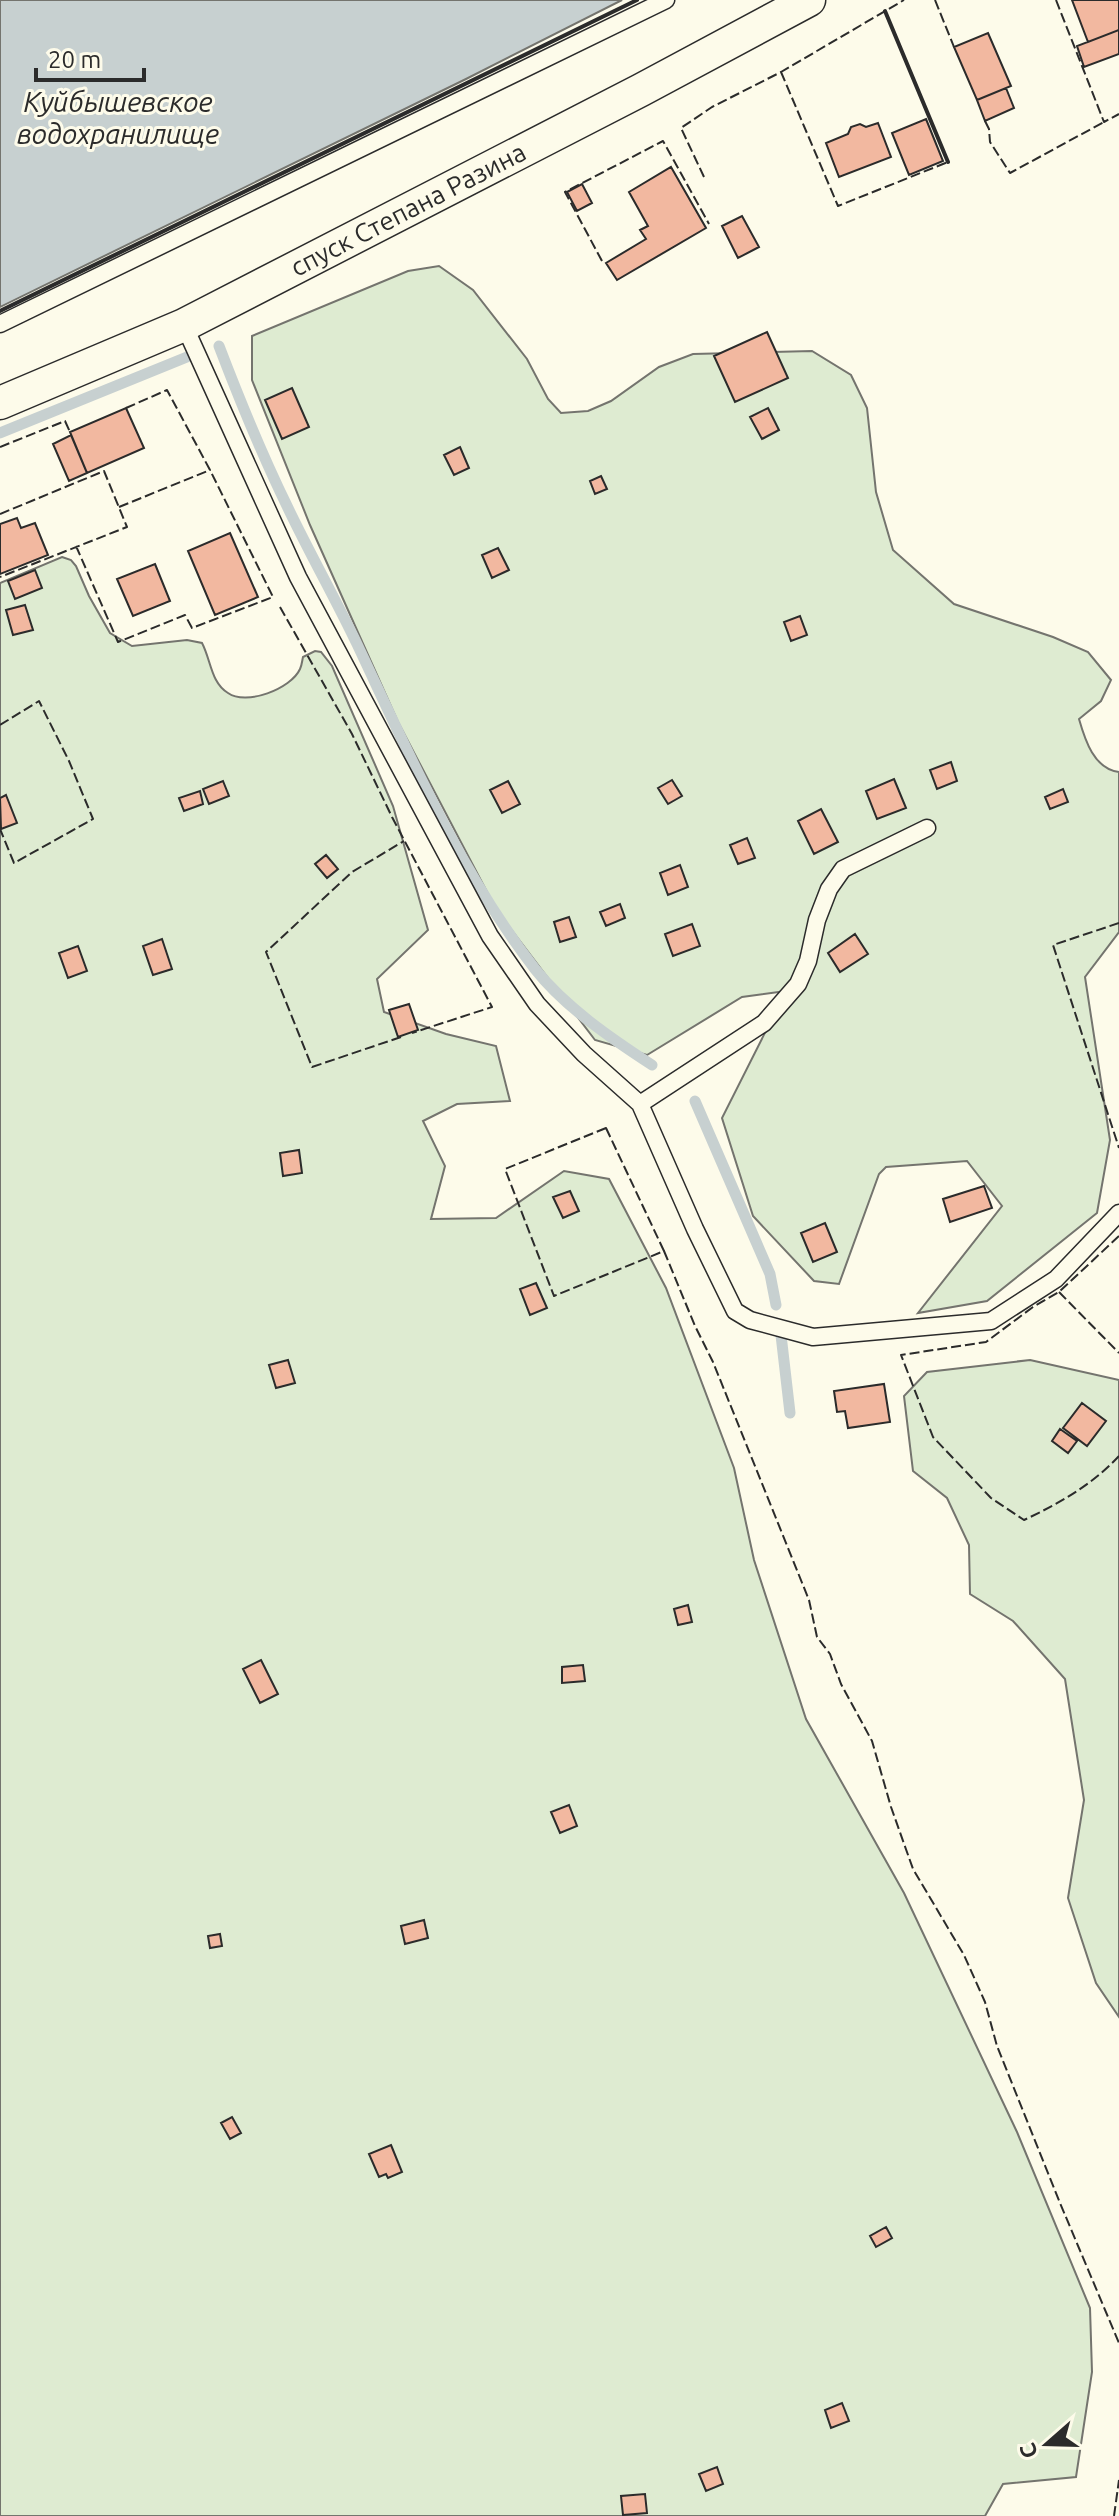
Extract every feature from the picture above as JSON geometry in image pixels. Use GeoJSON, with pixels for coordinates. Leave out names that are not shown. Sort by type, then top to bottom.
{"type":"FeatureCollection","features":[{"type":"Feature","properties":{"kind":"street","name":"спуск Степана Разина"},"geometry":{"type":"LineString","coordinates":[[0,403],[184,325],[809,0]]}},
{"type":"Feature","properties":{"kind":"lane"},"geometry":{"type":"LineString","coordinates":[[0,324],[666,0]]}},
{"type":"Feature","properties":{"kind":"lane"},"geometry":{"type":"LineString","coordinates":[[184,325],[298,577],[490,936],[537,1004],[584,1054],[640,1104],[735,1311],[750,1320],[813,1337],[991,1321],[1056,1279],[1119,1213]]}},
{"type":"Feature","properties":{"kind":"lane"},"geometry":{"type":"LineString","coordinates":[[640,1104],[764,1023],[798,984],[829,889],[843,869],[927,828]]}},
{"type":"Feature","properties":{"kind":"green space"},"geometry":{"type":"Polygon","coordinates":[[[439,266],[473,290],[527,359],[548,399],[561,413],[588,411],[611,401],[659,367],[693,354],[812,351],[851,375],[867,408],[876,492],[893,550],[954,604],[1088,652],[1111,680],[1101,701],[1079,719],[1097,759],[1110,770],[1119,772],[1119,932],[1085,977],[1110,1140],[1097,1213],[987,1301],[918,1313],[1002,1206],[967,1161],[886,1167],[879,1174],[839,1284],[814,1281],[753,1216],[722,1118],[786,991],[742,997],[647,1055],[595,1040],[497,911],[398,722],[310,525],[252,380],[252,336],[408,271],[439,266]]]}},
{"type":"Feature","properties":{"kind":"green space"},"geometry":{"type":"Polygon","coordinates":[[[62,557],[76,566],[110,633],[132,646],[187,640],[202,643],[218,683],[236,697],[246,698],[278,689],[295,676],[301,668],[303,657],[315,651],[321,652],[332,666],[393,806],[428,930],[377,979],[384,1012],[446,1034],[496,1046],[510,1101],[457,1104],[423,1121],[445,1166],[431,1219],[496,1218],[564,1171],[609,1179],[666,1288],[734,1468],[754,1560],[806,1719],[904,1893],[1017,2132],[1090,2308],[1092,2372],[1076,2477],[1003,2484],[985,2516],[0,2516],[0,583],[62,557]]]}},
{"type":"Feature","properties":{"kind":"green space"},"geometry":{"type":"Polygon","coordinates":[[[1030,1360],[1119,1380],[1119,2017],[1096,1983],[1068,1898],[1084,1800],[1065,1679],[1013,1621],[970,1594],[969,1545],[947,1498],[913,1471],[904,1396],[927,1372],[1030,1360]]]}},
{"type":"Feature","properties":{"kind":"water","name":"Куйбышевское водохранилище"},"geometry":{"type":"Polygon","coordinates":[[[0,0],[622,0],[0,307],[0,0]]]}},
{"type":"Feature","properties":{"kind":"building"},"geometry":{"type":"Polygon","coordinates":[[[1072,0],[1119,0],[1119,30],[1088,42],[1072,0]]]}},
{"type":"Feature","properties":{"kind":"building"},"geometry":{"type":"Polygon","coordinates":[[[1119,30],[1119,54],[1084,67],[1077,46],[1119,30]]]}},
{"type":"Feature","properties":{"kind":"building"},"geometry":{"type":"Polygon","coordinates":[[[988,33],[1011,86],[977,100],[954,47],[988,33]]]}},
{"type":"Feature","properties":{"kind":"building"},"geometry":{"type":"Polygon","coordinates":[[[1006,88],[1014,108],[985,121],[977,100],[1006,88]]]}},
{"type":"Feature","properties":{"kind":"building"},"geometry":{"type":"Polygon","coordinates":[[[926,119],[943,161],[909,175],[892,133],[926,119]]]}},
{"type":"Feature","properties":{"kind":"building"},"geometry":{"type":"Polygon","coordinates":[[[878,123],[891,157],[839,177],[826,143],[848,134],[851,127],[878,123]]]}},
{"type":"Feature","properties":{"kind":"building"},"geometry":{"type":"Polygon","coordinates":[[[671,167],[706,228],[617,280],[606,263],[646,239],[640,230],[648,226],[629,192],[671,167]]]}},
{"type":"Feature","properties":{"kind":"building"},"geometry":{"type":"Polygon","coordinates":[[[582,184],[592,203],[577,211],[567,192],[582,184]]]}},
{"type":"Feature","properties":{"kind":"building"},"geometry":{"type":"Polygon","coordinates":[[[742,216],[759,247],[738,258],[722,226],[742,216]]]}},
{"type":"Feature","properties":{"kind":"building"},"geometry":{"type":"Polygon","coordinates":[[[767,332],[788,378],[735,402],[714,356],[767,332]]]}},
{"type":"Feature","properties":{"kind":"building"},"geometry":{"type":"Polygon","coordinates":[[[292,388],[309,427],[282,439],[265,400],[292,388]]]}},
{"type":"Feature","properties":{"kind":"building"},"geometry":{"type":"Polygon","coordinates":[[[126,408],[144,448],[87,473],[70,432],[126,408]]]}},
{"type":"Feature","properties":{"kind":"building"},"geometry":{"type":"Polygon","coordinates":[[[768,408],[779,430],[762,439],[750,417],[768,408]]]}},
{"type":"Feature","properties":{"kind":"building"},"geometry":{"type":"Polygon","coordinates":[[[71,435],[87,473],[69,481],[53,444],[71,435]]]}},
{"type":"Feature","properties":{"kind":"building"},"geometry":{"type":"Polygon","coordinates":[[[460,447],[469,468],[454,475],[444,455],[460,447]]]}},
{"type":"Feature","properties":{"kind":"building"},"geometry":{"type":"Polygon","coordinates":[[[601,476],[607,489],[595,494],[590,481],[601,476]]]}},
{"type":"Feature","properties":{"kind":"building"},"geometry":{"type":"Polygon","coordinates":[[[17,518],[21,528],[35,523],[48,555],[0,574],[0,524],[17,518]]]}},
{"type":"Feature","properties":{"kind":"building"},"geometry":{"type":"Polygon","coordinates":[[[230,533],[258,597],[215,615],[188,551],[230,533]]]}},
{"type":"Feature","properties":{"kind":"building"},"geometry":{"type":"Polygon","coordinates":[[[498,548],[509,570],[492,578],[482,555],[498,548]]]}},
{"type":"Feature","properties":{"kind":"building"},"geometry":{"type":"Polygon","coordinates":[[[155,564],[170,601],[133,616],[117,579],[155,564]]]}},
{"type":"Feature","properties":{"kind":"building"},"geometry":{"type":"Polygon","coordinates":[[[35,570],[42,588],[15,599],[8,581],[35,570]]]}},
{"type":"Feature","properties":{"kind":"building"},"geometry":{"type":"Polygon","coordinates":[[[25,605],[33,630],[13,635],[6,610],[25,605]]]}},
{"type":"Feature","properties":{"kind":"building"},"geometry":{"type":"Polygon","coordinates":[[[800,616],[807,635],[791,641],[784,622],[800,616]]]}},
{"type":"Feature","properties":{"kind":"building"},"geometry":{"type":"Polygon","coordinates":[[[951,762],[957,781],[937,789],[930,770],[951,762]]]}},
{"type":"Feature","properties":{"kind":"building"},"geometry":{"type":"Polygon","coordinates":[[[894,779],[906,808],[877,819],[866,791],[894,779]]]}},
{"type":"Feature","properties":{"kind":"building"},"geometry":{"type":"Polygon","coordinates":[[[672,780],[682,796],[668,804],[658,788],[672,780]]]}},
{"type":"Feature","properties":{"kind":"building"},"geometry":{"type":"Polygon","coordinates":[[[223,781],[229,796],[209,804],[203,789],[223,781]]]}},
{"type":"Feature","properties":{"kind":"building"},"geometry":{"type":"Polygon","coordinates":[[[508,781],[520,804],[502,813],[490,790],[508,781]]]}},
{"type":"Feature","properties":{"kind":"building"},"geometry":{"type":"Polygon","coordinates":[[[1063,789],[1068,802],[1050,809],[1045,797],[1063,789]]]}},
{"type":"Feature","properties":{"kind":"building"},"geometry":{"type":"Polygon","coordinates":[[[200,791],[203,804],[184,811],[179,798],[200,791]]]}},
{"type":"Feature","properties":{"kind":"building"},"geometry":{"type":"Polygon","coordinates":[[[6,795],[17,823],[1,829],[0,798],[6,795]]]}},
{"type":"Feature","properties":{"kind":"building"},"geometry":{"type":"Polygon","coordinates":[[[821,809],[838,842],[814,854],[798,821],[821,809]]]}},
{"type":"Feature","properties":{"kind":"building"},"geometry":{"type":"Polygon","coordinates":[[[747,838],[755,858],[738,864],[730,845],[747,838]]]}},
{"type":"Feature","properties":{"kind":"building"},"geometry":{"type":"Polygon","coordinates":[[[326,855],[338,869],[327,878],[315,864],[326,855]]]}},
{"type":"Feature","properties":{"kind":"building"},"geometry":{"type":"Polygon","coordinates":[[[680,865],[688,887],[668,895],[660,873],[680,865]]]}},
{"type":"Feature","properties":{"kind":"building"},"geometry":{"type":"Polygon","coordinates":[[[620,904],[625,918],[606,926],[600,912],[620,904]]]}},
{"type":"Feature","properties":{"kind":"building"},"geometry":{"type":"Polygon","coordinates":[[[569,917],[576,937],[560,942],[554,922],[569,917]]]}},
{"type":"Feature","properties":{"kind":"building"},"geometry":{"type":"Polygon","coordinates":[[[692,924],[700,946],[673,956],[665,934],[692,924]]]}},
{"type":"Feature","properties":{"kind":"building"},"geometry":{"type":"Polygon","coordinates":[[[855,934],[868,954],[840,972],[828,953],[855,934]]]}},
{"type":"Feature","properties":{"kind":"building"},"geometry":{"type":"Polygon","coordinates":[[[162,939],[172,969],[153,975],[143,946],[162,939]]]}},
{"type":"Feature","properties":{"kind":"building"},"geometry":{"type":"Polygon","coordinates":[[[78,946],[87,971],[68,978],[59,953],[78,946]]]}},
{"type":"Feature","properties":{"kind":"building"},"geometry":{"type":"Polygon","coordinates":[[[409,1004],[418,1030],[398,1037],[389,1010],[409,1004]]]}},
{"type":"Feature","properties":{"kind":"building"},"geometry":{"type":"Polygon","coordinates":[[[299,1150],[302,1173],[283,1176],[280,1153],[299,1150]]]}},
{"type":"Feature","properties":{"kind":"building"},"geometry":{"type":"Polygon","coordinates":[[[984,1186],[992,1208],[950,1222],[943,1199],[984,1186]]]}},
{"type":"Feature","properties":{"kind":"building"},"geometry":{"type":"Polygon","coordinates":[[[570,1191],[579,1211],[563,1218],[553,1197],[570,1191]]]}},
{"type":"Feature","properties":{"kind":"building"},"geometry":{"type":"Polygon","coordinates":[[[825,1223],[837,1252],[813,1262],[801,1233],[825,1223]]]}},
{"type":"Feature","properties":{"kind":"building"},"geometry":{"type":"Polygon","coordinates":[[[536,1283],[547,1308],[530,1315],[520,1289],[536,1283]]]}},
{"type":"Feature","properties":{"kind":"building"},"geometry":{"type":"Polygon","coordinates":[[[288,1360],[295,1383],[276,1388],[269,1365],[288,1360]]]}},
{"type":"Feature","properties":{"kind":"building"},"geometry":{"type":"Polygon","coordinates":[[[884,1384],[890,1422],[848,1428],[845,1411],[837,1412],[834,1391],[884,1384]]]}},
{"type":"Feature","properties":{"kind":"building"},"geometry":{"type":"Polygon","coordinates":[[[1082,1403],[1106,1421],[1087,1446],[1063,1428],[1082,1403]]]}},
{"type":"Feature","properties":{"kind":"building"},"geometry":{"type":"Polygon","coordinates":[[[1060,1429],[1077,1441],[1068,1453],[1052,1441],[1060,1429]]]}},
{"type":"Feature","properties":{"kind":"building"},"geometry":{"type":"Polygon","coordinates":[[[688,1605],[692,1622],[678,1625],[674,1609],[688,1605]]]}},
{"type":"Feature","properties":{"kind":"building"},"geometry":{"type":"Polygon","coordinates":[[[261,1660],[278,1694],[260,1703],[243,1669],[261,1660]]]}},
{"type":"Feature","properties":{"kind":"building"},"geometry":{"type":"Polygon","coordinates":[[[583,1665],[585,1681],[562,1683],[562,1667],[583,1665]]]}},
{"type":"Feature","properties":{"kind":"building"},"geometry":{"type":"Polygon","coordinates":[[[569,1805],[577,1826],[560,1833],[551,1812],[569,1805]]]}},
{"type":"Feature","properties":{"kind":"building"},"geometry":{"type":"Polygon","coordinates":[[[424,1920],[428,1938],[405,1944],[401,1926],[424,1920]]]}},
{"type":"Feature","properties":{"kind":"building"},"geometry":{"type":"Polygon","coordinates":[[[220,1934],[222,1946],[210,1948],[208,1936],[220,1934]]]}},
{"type":"Feature","properties":{"kind":"building"},"geometry":{"type":"Polygon","coordinates":[[[232,2117],[241,2133],[230,2139],[221,2123],[232,2117]]]}},
{"type":"Feature","properties":{"kind":"building"},"geometry":{"type":"Polygon","coordinates":[[[391,2145],[402,2172],[388,2178],[386,2174],[379,2177],[369,2154],[391,2145]]]}},
{"type":"Feature","properties":{"kind":"building"},"geometry":{"type":"Polygon","coordinates":[[[886,2227],[892,2238],[876,2247],[870,2236],[886,2227]]]}},
{"type":"Feature","properties":{"kind":"building"},"geometry":{"type":"Polygon","coordinates":[[[842,2403],[849,2421],[831,2428],[825,2410],[842,2403]]]}},
{"type":"Feature","properties":{"kind":"building"},"geometry":{"type":"Polygon","coordinates":[[[717,2467],[723,2484],[706,2491],[699,2474],[717,2467]]]}},
{"type":"Feature","properties":{"kind":"building"},"geometry":{"type":"Polygon","coordinates":[[[645,2494],[647,2513],[623,2515],[621,2496],[645,2494]]]}},
{"type":"Feature","properties":{"kind":"waterway"},"geometry":{"type":"LineString","coordinates":[[219,346],[288,508],[437,811],[483,893],[547,983],[590,1022],[652,1065]]}},
{"type":"Feature","properties":{"kind":"waterway"},"geometry":{"type":"LineString","coordinates":[[0,433],[187,357]]}},
{"type":"Feature","properties":{"kind":"waterway"},"geometry":{"type":"LineString","coordinates":[[695,1101],[770,1274],[776,1305]]}},
{"type":"Feature","properties":{"kind":"waterway"},"geometry":{"type":"LineString","coordinates":[[781,1335],[790,1413]]}},
{"type":"Feature","properties":{"kind":"fence"},"geometry":{"type":"LineString","coordinates":[[704,177],[681,128],[712,107],[781,72],[904,0]]}},
{"type":"Feature","properties":{"kind":"fence"},"geometry":{"type":"LineString","coordinates":[[935,0],[954,47]]}},
{"type":"Feature","properties":{"kind":"fence"},"geometry":{"type":"LineString","coordinates":[[1056,0],[1104,122],[1119,114]]}},
{"type":"Feature","properties":{"kind":"fence"},"geometry":{"type":"LineString","coordinates":[[781,72],[838,206],[948,162]]}},
{"type":"Feature","properties":{"kind":"fence"},"geometry":{"type":"LineString","coordinates":[[985,121],[990,142],[1010,173],[1104,122]]}},
{"type":"Feature","properties":{"kind":"fence"},"geometry":{"type":"LineString","coordinates":[[602,261],[565,192],[663,141],[709,224]]}},
{"type":"Feature","properties":{"kind":"fence"},"geometry":{"type":"LineString","coordinates":[[119,507],[210,470],[167,390],[126,408]]}},
{"type":"Feature","properties":{"kind":"fence"},"geometry":{"type":"LineString","coordinates":[[0,447],[65,421],[70,432]]}},
{"type":"Feature","properties":{"kind":"fence"},"geometry":{"type":"LineString","coordinates":[[76,546],[118,642],[185,615],[192,628],[273,597],[210,470]]}},
{"type":"Feature","properties":{"kind":"fence"},"geometry":{"type":"LineString","coordinates":[[0,514],[104,471],[127,527],[0,577]]}},
{"type":"Feature","properties":{"kind":"fence"},"geometry":{"type":"LineString","coordinates":[[280,607],[352,734],[492,1007],[412,1033]]}},
{"type":"Feature","properties":{"kind":"fence"},"geometry":{"type":"LineString","coordinates":[[0,725],[39,701],[93,819],[14,863],[0,829]]}},
{"type":"Feature","properties":{"kind":"fence"},"geometry":{"type":"LineString","coordinates":[[401,1037],[312,1067],[266,952],[352,872],[404,841]]}},
{"type":"Feature","properties":{"kind":"fence"},"geometry":{"type":"LineString","coordinates":[[1119,923],[1053,945],[1119,1148]]}},
{"type":"Feature","properties":{"kind":"fence"},"geometry":{"type":"LineString","coordinates":[[606,1128],[664,1251],[554,1296],[505,1169],[606,1128]]}},
{"type":"Feature","properties":{"kind":"fence"},"geometry":{"type":"LineString","coordinates":[[1119,1236],[1059,1292],[986,1342],[901,1355],[933,1437],[991,1498],[1024,1520],[1075,1492],[1119,1456]]}},
{"type":"Feature","properties":{"kind":"fence"},"geometry":{"type":"LineString","coordinates":[[664,1251],[713,1362],[809,1600],[817,1637],[830,1654],[841,1684],[872,1741],[913,1869],[964,1955],[985,2002],[997,2046],[1119,2343]]}},
{"type":"Feature","properties":{"kind":"fence"},"geometry":{"type":"LineString","coordinates":[[1059,1292],[1119,1353]]}},
{"type":"Feature","properties":{"kind":"fence"},"geometry":{"type":"LineString","coordinates":[[1114,2516],[1119,2480]]}},
{"type":"Feature","properties":{"kind":"wall"},"geometry":{"type":"LineString","coordinates":[[0,311],[637,0]]}},
{"type":"Feature","properties":{"kind":"wall"},"geometry":{"type":"LineString","coordinates":[[885,11],[948,162]]}}]}
